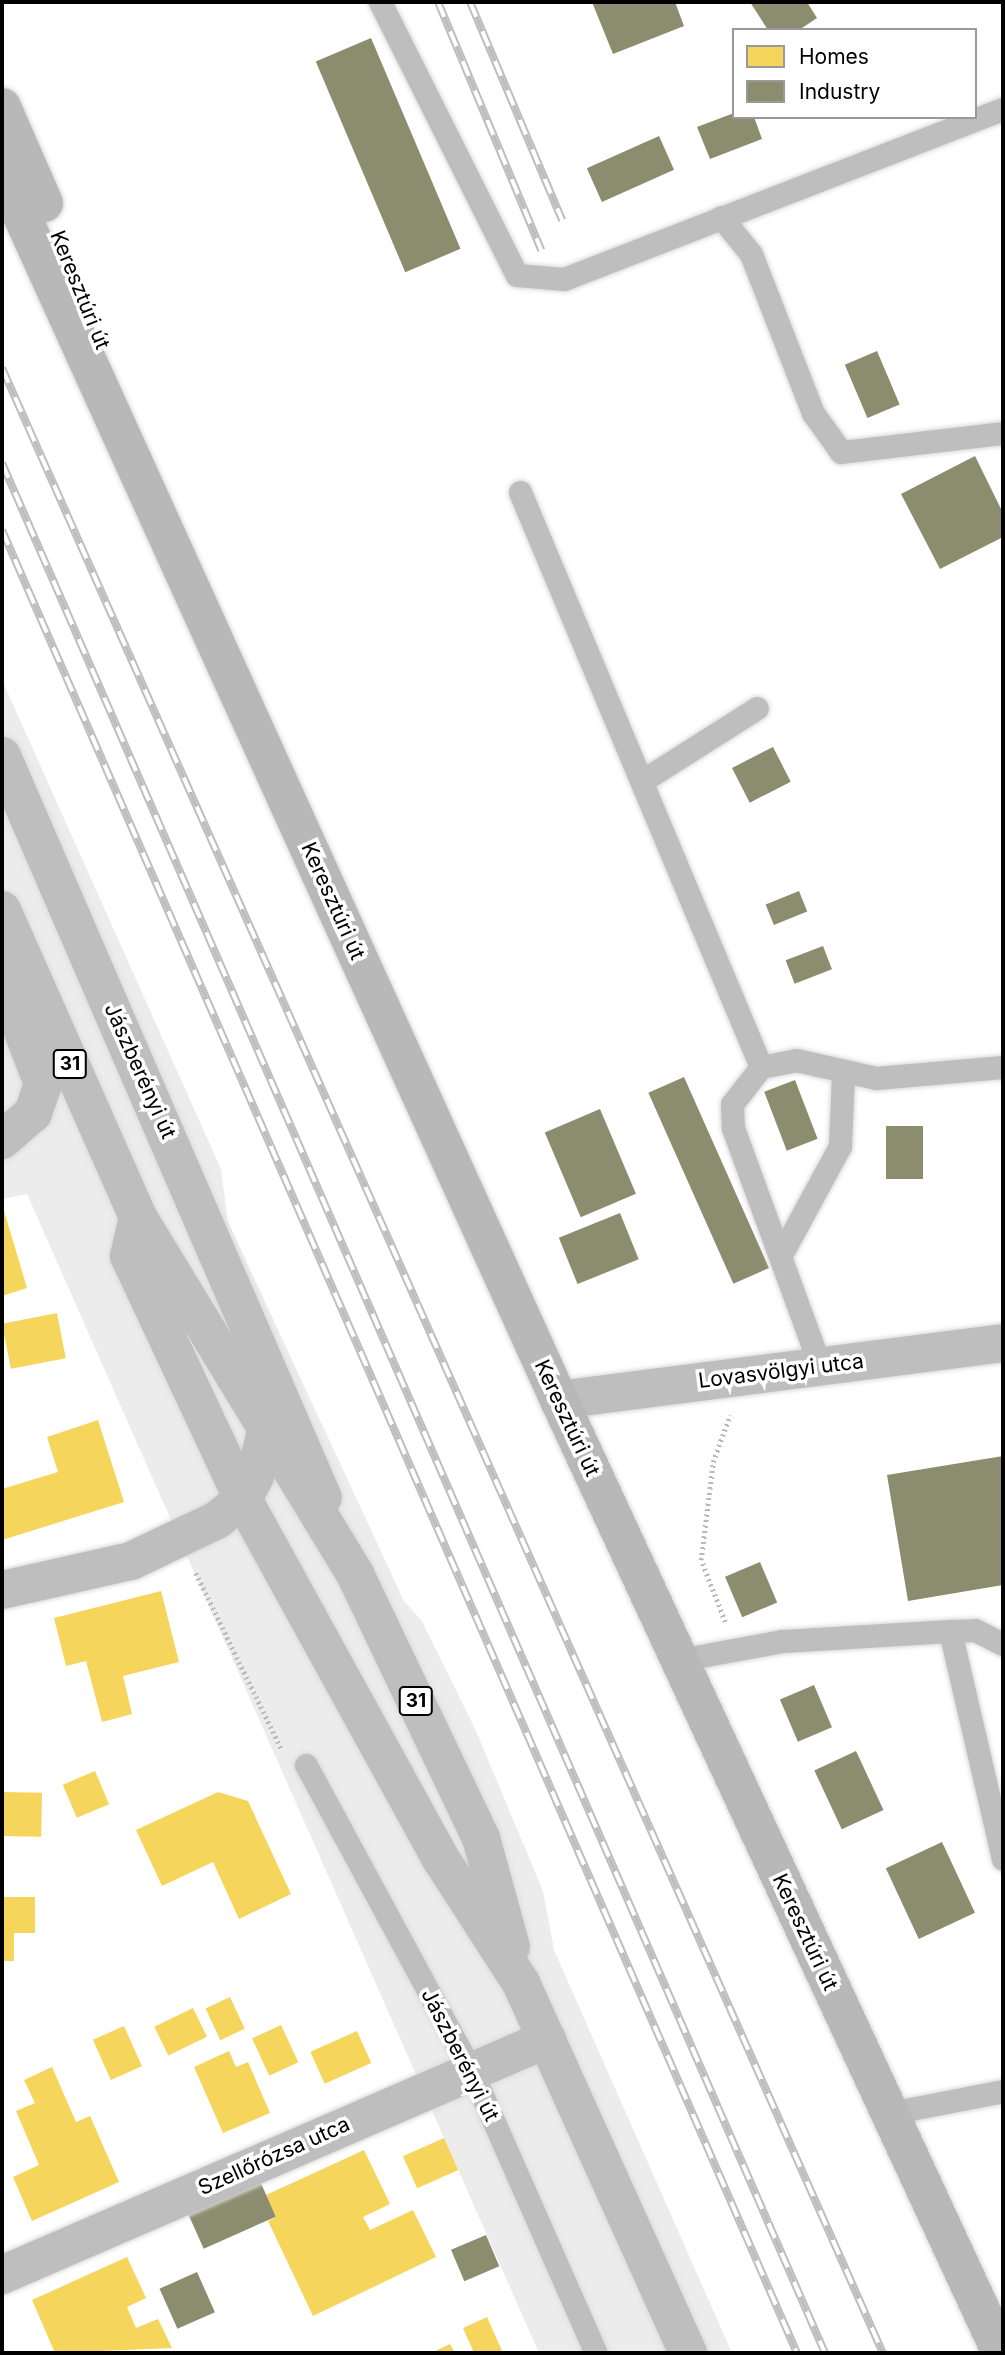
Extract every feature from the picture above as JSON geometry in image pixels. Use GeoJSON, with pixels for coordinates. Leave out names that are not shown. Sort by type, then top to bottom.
{"type":"FeatureCollection","features":[{"type":"Feature","properties":{"kind":"main road","name":"Keresztúri út"},"geometry":{"type":"LineString","coordinates":[[2,107],[95,318],[141,478]]}},
{"type":"Feature","properties":{"kind":"main road","name":"Keresztúri út"},"geometry":{"type":"LineString","coordinates":[[2,172],[559,1400],[1001,2353]]}},
{"type":"Feature","properties":{"kind":"street","name":"Jászberényi út"},"geometry":{"type":"LineString","coordinates":[[2,756],[355,1574],[481,1838],[521,1983]]}},
{"type":"Feature","properties":{"kind":"street","name":"Jászberényi út"},"geometry":{"type":"LineString","coordinates":[[2,910],[138,1217],[268,1438],[355,1574]]}},
{"type":"Feature","properties":{"kind":"street"},"geometry":{"type":"LineString","coordinates":[[2,977],[43,1084],[33,1113],[2,1140]]}},
{"type":"Feature","properties":{"kind":"street","name":"Jászberényi út"},"geometry":{"type":"LineString","coordinates":[[138,1217],[129,1256],[243,1499],[441,1859],[521,1983],[688,2353]]}},
{"type":"Feature","properties":{"kind":"street","name":"Lovasvölgyi utca"},"geometry":{"type":"LineString","coordinates":[[559,1400],[1003,1343]]}},
{"type":"Feature","properties":{"kind":"street"},"geometry":{"type":"LineString","coordinates":[[2,1590],[92,1573],[180,1541],[243,1499],[268,1438],[275,1387]]}},
{"type":"Feature","properties":{"kind":"street","name":"Szellőrózsa utca"},"geometry":{"type":"LineString","coordinates":[[2,2275],[547,2039]]}},
{"type":"Feature","properties":{"kind":"lane"},"geometry":{"type":"LineString","coordinates":[[380,2],[517,275],[564,279],[975,119]]}},
{"type":"Feature","properties":{"kind":"lane"},"geometry":{"type":"LineString","coordinates":[[977,118],[1003,108]]}},
{"type":"Feature","properties":{"kind":"lane"},"geometry":{"type":"LineString","coordinates":[[721,217],[751,254],[813,413],[841,452],[1003,433]]}},
{"type":"Feature","properties":{"kind":"lane"},"geometry":{"type":"LineString","coordinates":[[520,492],[761,1067]]}},
{"type":"Feature","properties":{"kind":"lane"},"geometry":{"type":"LineString","coordinates":[[642,781],[757,708]]}},
{"type":"Feature","properties":{"kind":"lane"},"geometry":{"type":"LineString","coordinates":[[821,1366],[782,1253],[733,1128],[732,1104],[761,1067],[796,1060],[843,1073],[876,1078],[1003,1067]]}},
{"type":"Feature","properties":{"kind":"lane"},"geometry":{"type":"LineString","coordinates":[[782,1253],[840,1146],[843,1073]]}},
{"type":"Feature","properties":{"kind":"lane"},"geometry":{"type":"LineString","coordinates":[[679,1660],[736,1649],[950,1631],[975,1630],[1003,1644]]}},
{"type":"Feature","properties":{"kind":"lane"},"geometry":{"type":"LineString","coordinates":[[950,1631],[1003,1859]]}},
{"type":"Feature","properties":{"kind":"lane","name":"Jászberényi út"},"geometry":{"type":"LineString","coordinates":[[306,1765],[471,2070],[596,2353]]}},
{"type":"Feature","properties":{"kind":"lane"},"geometry":{"type":"LineString","coordinates":[[890,2113],[1003,2091]]}},
{"type":"Feature","properties":{"kind":"path"},"geometry":{"type":"LineString","coordinates":[[736,1649],[701,1560],[713,1462],[745,1375]]}},
{"type":"Feature","properties":{"kind":"path"},"geometry":{"type":"LineString","coordinates":[[180,1541],[283,1752],[306,1765]]}},
{"type":"Feature","properties":{"kind":"shaded area"},"geometry":{"type":"Polygon","coordinates":[[[2,680],[221,1169],[228,1222],[404,1601],[422,1621],[476,1731],[543,1891],[554,1950],[732,2353],[539,2353],[27,1194],[2,1199],[2,680]]]}},
{"type":"Feature","properties":{"kind":"building: Homes"},"geometry":{"type":"Polygon","coordinates":[[[2,1204],[27,1288],[2,1296],[2,1204]]]}},
{"type":"Feature","properties":{"kind":"building: Homes"},"geometry":{"type":"Polygon","coordinates":[[[57,1313],[66,1358],[11,1369],[2,1324],[57,1313]]]}},
{"type":"Feature","properties":{"kind":"building: Homes"},"geometry":{"type":"Polygon","coordinates":[[[98,1420],[124,1502],[2,1540],[2,1489],[58,1472],[47,1437],[98,1420]]]}},
{"type":"Feature","properties":{"kind":"building: Homes"},"geometry":{"type":"Polygon","coordinates":[[[161,1591],[179,1662],[123,1676],[132,1714],[102,1722],[86,1661],[66,1666],[54,1618],[161,1591]]]}},
{"type":"Feature","properties":{"kind":"building: Homes"},"geometry":{"type":"Polygon","coordinates":[[[95,1771],[109,1804],[77,1818],[63,1785],[95,1771]]]}},
{"type":"Feature","properties":{"kind":"building: Homes"},"geometry":{"type":"Polygon","coordinates":[[[2,1792],[42,1793],[41,1837],[2,1836],[2,1792]]]}},
{"type":"Feature","properties":{"kind":"building: Homes"},"geometry":{"type":"Polygon","coordinates":[[[218,1792],[248,1801],[291,1894],[239,1919],[213,1862],[162,1886],[136,1830],[218,1792]]]}},
{"type":"Feature","properties":{"kind":"building: Homes"},"geometry":{"type":"Polygon","coordinates":[[[2,1897],[35,1897],[35,1933],[14,1933],[14,1961],[2,1961],[2,1897]]]}},
{"type":"Feature","properties":{"kind":"building: Homes"},"geometry":{"type":"Polygon","coordinates":[[[230,1997],[245,2029],[220,2040],[206,2008],[230,1997]]]}},
{"type":"Feature","properties":{"kind":"building: Homes"},"geometry":{"type":"Polygon","coordinates":[[[193,2008],[207,2037],[168,2056],[154,2027],[193,2008]]]}},
{"type":"Feature","properties":{"kind":"building: Homes"},"geometry":{"type":"Polygon","coordinates":[[[281,2025],[298,2062],[269,2076],[252,2039],[281,2025]]]}},
{"type":"Feature","properties":{"kind":"building: Homes"},"geometry":{"type":"Polygon","coordinates":[[[124,2026],[142,2066],[111,2080],[93,2040],[124,2026]]]}},
{"type":"Feature","properties":{"kind":"building: Homes"},"geometry":{"type":"Polygon","coordinates":[[[357,2031],[371,2063],[325,2084],[310,2052],[357,2031]]]}},
{"type":"Feature","properties":{"kind":"building: Homes"},"geometry":{"type":"Polygon","coordinates":[[[229,2051],[236,2067],[248,2062],[270,2113],[223,2133],[194,2067],[229,2051]]]}},
{"type":"Feature","properties":{"kind":"building: Homes"},"geometry":{"type":"Polygon","coordinates":[[[52,2067],[76,2122],[90,2116],[119,2182],[32,2221],[13,2177],[39,2165],[16,2111],[35,2103],[24,2080],[52,2067]]]}},
{"type":"Feature","properties":{"kind":"building: Homes"},"geometry":{"type":"Polygon","coordinates":[[[444,2138],[458,2170],[417,2188],[403,2156],[444,2138]]]}},
{"type":"Feature","properties":{"kind":"building: Homes"},"geometry":{"type":"Polygon","coordinates":[[[364,2150],[390,2204],[363,2217],[370,2230],[413,2210],[436,2257],[313,2316],[268,2221],[276,2217],[266,2195],[364,2150]]]}},
{"type":"Feature","properties":{"kind":"building: Homes"},"geometry":{"type":"Polygon","coordinates":[[[127,2257],[146,2298],[127,2307],[136,2328],[158,2319],[172,2348],[55,2353],[32,2300],[127,2257]]]}},
{"type":"Feature","properties":{"kind":"building: Homes"},"geometry":{"type":"Polygon","coordinates":[[[487,2317],[503,2353],[474,2353],[463,2328],[487,2317]]]}},
{"type":"Feature","properties":{"kind":"building: Homes"},"geometry":{"type":"Polygon","coordinates":[[[450,2344],[455,2353],[431,2353],[450,2344]]]}},
{"type":"Feature","properties":{"kind":"building: Industry"},"geometry":{"type":"Polygon","coordinates":[[[592,2],[675,2],[684,26],[613,54],[592,2]]]}},
{"type":"Feature","properties":{"kind":"building: Industry"},"geometry":{"type":"Polygon","coordinates":[[[750,2],[807,2],[817,18],[802,28],[767,28],[750,2]]]}},
{"type":"Feature","properties":{"kind":"building: Industry"},"geometry":{"type":"Polygon","coordinates":[[[371,38],[460,249],[405,272],[316,61],[371,38]]]}},
{"type":"Feature","properties":{"kind":"building: Industry"},"geometry":{"type":"Polygon","coordinates":[[[732,114],[732,119],[755,119],[762,139],[710,159],[697,127],[732,114]]]}},
{"type":"Feature","properties":{"kind":"building: Industry"},"geometry":{"type":"Polygon","coordinates":[[[659,136],[674,170],[602,202],[587,168],[659,136]]]}},
{"type":"Feature","properties":{"kind":"building: Industry"},"geometry":{"type":"Polygon","coordinates":[[[877,351],[900,404],[867,418],[845,365],[877,351]]]}},
{"type":"Feature","properties":{"kind":"building: Industry"},"geometry":{"type":"Polygon","coordinates":[[[975,456],[1003,513],[1003,537],[940,569],[901,494],[975,456]]]}},
{"type":"Feature","properties":{"kind":"building: Industry"},"geometry":{"type":"Polygon","coordinates":[[[773,747],[791,782],[750,803],[732,768],[773,747]]]}},
{"type":"Feature","properties":{"kind":"building: Industry"},"geometry":{"type":"Polygon","coordinates":[[[799,891],[807,911],[774,925],[766,904],[799,891]]]}},
{"type":"Feature","properties":{"kind":"building: Industry"},"geometry":{"type":"Polygon","coordinates":[[[823,946],[832,969],[795,984],[786,960],[823,946]]]}},
{"type":"Feature","properties":{"kind":"building: Industry"},"geometry":{"type":"Polygon","coordinates":[[[684,1077],[769,1268],[733,1284],[648,1093],[684,1077]]]}},
{"type":"Feature","properties":{"kind":"building: Industry"},"geometry":{"type":"Polygon","coordinates":[[[795,1080],[818,1139],[787,1151],[764,1092],[795,1080]]]}},
{"type":"Feature","properties":{"kind":"building: Industry"},"geometry":{"type":"Polygon","coordinates":[[[600,1109],[636,1194],[581,1217],[545,1132],[600,1109]]]}},
{"type":"Feature","properties":{"kind":"building: Industry"},"geometry":{"type":"Polygon","coordinates":[[[886,1126],[923,1126],[923,1179],[886,1179],[886,1126]]]}},
{"type":"Feature","properties":{"kind":"building: Industry"},"geometry":{"type":"Polygon","coordinates":[[[620,1213],[639,1259],[578,1284],[559,1238],[620,1213]]]}},
{"type":"Feature","properties":{"kind":"building: Industry"},"geometry":{"type":"Polygon","coordinates":[[[1003,1456],[1003,1585],[908,1601],[887,1475],[1003,1456]]]}},
{"type":"Feature","properties":{"kind":"building: Industry"},"geometry":{"type":"Polygon","coordinates":[[[760,1562],[777,1603],[742,1617],[725,1577],[760,1562]]]}},
{"type":"Feature","properties":{"kind":"building: Industry"},"geometry":{"type":"Polygon","coordinates":[[[814,1685],[832,1727],[798,1742],[780,1699],[814,1685]]]}},
{"type":"Feature","properties":{"kind":"building: Industry"},"geometry":{"type":"Polygon","coordinates":[[[856,1751],[883,1810],[842,1829],[814,1770],[856,1751]]]}},
{"type":"Feature","properties":{"kind":"building: Industry"},"geometry":{"type":"Polygon","coordinates":[[[942,1842],[975,1913],[919,1939],[886,1868],[942,1842]]]}},
{"type":"Feature","properties":{"kind":"building: Industry"},"geometry":{"type":"Polygon","coordinates":[[[260,2181],[276,2217],[204,2249],[188,2213],[260,2181]]]}},
{"type":"Feature","properties":{"kind":"building: Industry"},"geometry":{"type":"Polygon","coordinates":[[[486,2235],[499,2266],[464,2281],[451,2250],[486,2235]]]}},
{"type":"Feature","properties":{"kind":"building: Industry"},"geometry":{"type":"Polygon","coordinates":[[[197,2272],[215,2312],[177,2329],[160,2289],[197,2272]]]}},
{"type":"Feature","properties":{"kind":"railway"},"geometry":{"type":"LineString","coordinates":[[438,2],[541,250]]}},
{"type":"Feature","properties":{"kind":"railway"},"geometry":{"type":"LineString","coordinates":[[470,2],[562,220]]}},
{"type":"Feature","properties":{"kind":"railway"},"geometry":{"type":"LineString","coordinates":[[2,368],[883,2353]]}},
{"type":"Feature","properties":{"kind":"railway"},"geometry":{"type":"LineString","coordinates":[[2,463],[825,2353]]}},
{"type":"Feature","properties":{"kind":"railway"},"geometry":{"type":"LineString","coordinates":[[2,530],[797,2353]]}}]}
